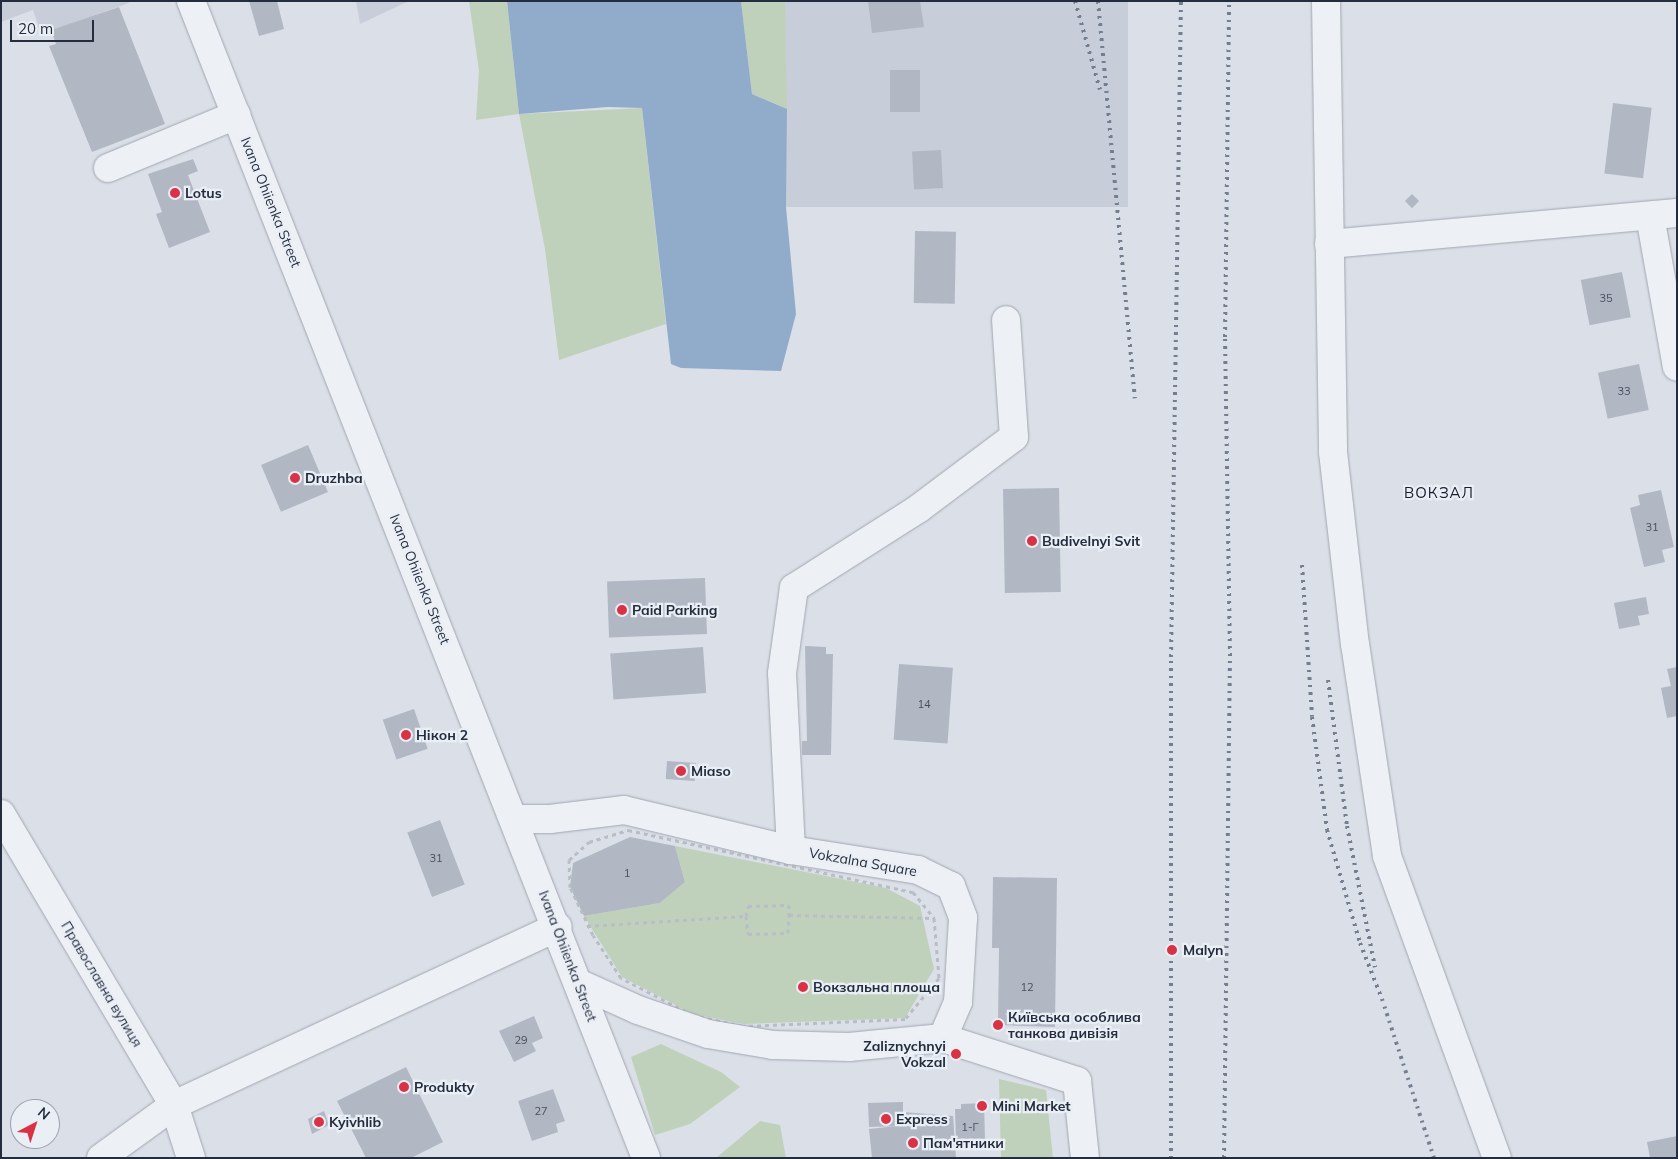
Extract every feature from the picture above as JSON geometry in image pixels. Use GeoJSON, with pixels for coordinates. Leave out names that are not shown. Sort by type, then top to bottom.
{"type":"FeatureCollection","features":[{"type":"Feature","properties":{"kind":"street","name":"Ivana Ohiienka Street"},"geometry":{"type":"LineString","coordinates":[[192,1],[558,927],[646,1158]]}},
{"type":"Feature","properties":{"kind":"street"},"geometry":{"type":"LineString","coordinates":[[1326,1],[1333,452],[1355,644],[1387,856],[1497,1158]]}},
{"type":"Feature","properties":{"kind":"street"},"geometry":{"type":"LineString","coordinates":[[108,168],[236,114]]}},
{"type":"Feature","properties":{"kind":"street"},"geometry":{"type":"LineString","coordinates":[[1329,244],[1677,213]]}},
{"type":"Feature","properties":{"kind":"street"},"geometry":{"type":"LineString","coordinates":[[1650,216],[1677,367]]}},
{"type":"Feature","properties":{"kind":"street"},"geometry":{"type":"LineString","coordinates":[[791,850],[782,673],[794,588],[918,509],[1014,437],[1006,320]]}},
{"type":"Feature","properties":{"kind":"street","name":"Vokzalna Square"},"geometry":{"type":"LineString","coordinates":[[514,819],[550,819],[624,810],[791,850],[918,870],[950,886],[963,918],[958,1002],[943,1038]]}},
{"type":"Feature","properties":{"kind":"street","name":"Православна вулиця"},"geometry":{"type":"LineString","coordinates":[[1,814],[174,1105],[191,1158]]}},
{"type":"Feature","properties":{"kind":"street"},"geometry":{"type":"LineString","coordinates":[[101,1158],[174,1105],[558,927]]}},
{"type":"Feature","properties":{"kind":"street"},"geometry":{"type":"LineString","coordinates":[[578,983],[638,1010],[708,1034],[773,1045],[849,1047],[943,1038],[1077,1081],[1085,1158]]}},
{"type":"Feature","properties":{"kind":"path"},"geometry":{"type":"LineString","coordinates":[[628,830],[913,892],[934,918],[939,978],[905,1019],[743,1026],[693,1015],[621,978],[589,926],[570,887],[569,860],[588,842],[628,830]]}},
{"type":"Feature","properties":{"kind":"path"},"geometry":{"type":"LineString","coordinates":[[789,905],[788,934],[748,934],[746,916],[748,906],[789,905]]}},
{"type":"Feature","properties":{"kind":"path"},"geometry":{"type":"LineString","coordinates":[[789,915],[963,918]]}},
{"type":"Feature","properties":{"kind":"path"},"geometry":{"type":"LineString","coordinates":[[558,927],[746,916]]}},
{"type":"Feature","properties":{"kind":"shaded area"},"geometry":{"type":"Polygon","coordinates":[[[1,1],[128,1],[129,3],[41,34],[33,10],[1,22],[1,1]]]}},
{"type":"Feature","properties":{"kind":"shaded area"},"geometry":{"type":"Polygon","coordinates":[[[356,1],[409,1],[360,24],[356,1]]]}},
{"type":"Feature","properties":{"kind":"shaded area"},"geometry":{"type":"Polygon","coordinates":[[[785,1],[1128,1],[1128,207],[785,207],[785,1]]]}},
{"type":"Feature","properties":{"kind":"green space"},"geometry":{"type":"Polygon","coordinates":[[[469,1],[507,1],[519,114],[476,120],[479,71],[469,1]]]}},
{"type":"Feature","properties":{"kind":"green space"},"geometry":{"type":"Polygon","coordinates":[[[741,1],[785,1],[787,109],[752,94],[741,1]]]}},
{"type":"Feature","properties":{"kind":"green space"},"geometry":{"type":"Polygon","coordinates":[[[642,108],[666,324],[559,360],[545,249],[519,114],[642,108]]]}},
{"type":"Feature","properties":{"kind":"green space"},"geometry":{"type":"Polygon","coordinates":[[[675,846],[886,888],[920,906],[934,969],[905,1018],[744,1024],[693,1014],[622,977],[584,916],[660,903],[685,882],[675,846]]]}},
{"type":"Feature","properties":{"kind":"green space"},"geometry":{"type":"Polygon","coordinates":[[[661,1044],[721,1072],[740,1087],[690,1124],[655,1135],[631,1057],[661,1044]]]}},
{"type":"Feature","properties":{"kind":"green space"},"geometry":{"type":"Polygon","coordinates":[[[999,1079],[1046,1090],[1053,1158],[1001,1158],[999,1079]]]}},
{"type":"Feature","properties":{"kind":"green space"},"geometry":{"type":"Polygon","coordinates":[[[760,1121],[780,1125],[786,1158],[716,1158],[760,1121]]]}},
{"type":"Feature","properties":{"kind":"water"},"geometry":{"type":"Polygon","coordinates":[[[507,1],[741,1],[752,94],[787,109],[786,207],[796,314],[781,371],[681,368],[671,364],[642,108],[608,107],[519,114],[507,1]]]}},
{"type":"Feature","properties":{"kind":"building"},"geometry":{"type":"Polygon","coordinates":[[[249,1],[277,1],[284,29],[259,36],[249,1]]]}},
{"type":"Feature","properties":{"kind":"building"},"geometry":{"type":"Polygon","coordinates":[[[868,1],[920,1],[924,27],[872,33],[868,1]]]}},
{"type":"Feature","properties":{"kind":"building"},"geometry":{"type":"Polygon","coordinates":[[[119,7],[165,124],[92,152],[49,46],[56,44],[51,30],[119,7]]]}},
{"type":"Feature","properties":{"kind":"building"},"geometry":{"type":"Polygon","coordinates":[[[890,70],[920,70],[920,112],[890,112],[890,70]]]}},
{"type":"Feature","properties":{"kind":"building"},"geometry":{"type":"Polygon","coordinates":[[[1613,103],[1652,108],[1643,178],[1604,173],[1613,103]]]}},
{"type":"Feature","properties":{"kind":"building"},"geometry":{"type":"Polygon","coordinates":[[[941,150],[943,188],[914,189],[912,152],[941,150]]]}},
{"type":"Feature","properties":{"kind":"building","name":"Lotus"},"geometry":{"type":"Polygon","coordinates":[[[193,159],[198,171],[188,175],[210,232],[169,248],[156,214],[162,212],[148,174],[193,159]]]}},
{"type":"Feature","properties":{"kind":"building"},"geometry":{"type":"Polygon","coordinates":[[[1412,194],[1419,201],[1412,208],[1405,201],[1412,194]]]}},
{"type":"Feature","properties":{"kind":"building"},"geometry":{"type":"Polygon","coordinates":[[[915,231],[956,232],[955,304],[914,303],[915,231]]]}},
{"type":"Feature","properties":{"kind":"building"},"geometry":{"type":"Polygon","coordinates":[[[1622,272],[1631,317],[1590,325],[1581,280],[1622,272]]]}},
{"type":"Feature","properties":{"kind":"building"},"geometry":{"type":"Polygon","coordinates":[[[1639,364],[1649,410],[1608,419],[1598,373],[1639,364]]]}},
{"type":"Feature","properties":{"kind":"building","name":"Druzhba"},"geometry":{"type":"Polygon","coordinates":[[[308,445],[328,492],[281,512],[261,465],[308,445]]]}},
{"type":"Feature","properties":{"kind":"building","name":"Budivelnyi Svit"},"geometry":{"type":"Polygon","coordinates":[[[1059,488],[1061,592],[1005,593],[1003,489],[1059,488]]]}},
{"type":"Feature","properties":{"kind":"building"},"geometry":{"type":"Polygon","coordinates":[[[1661,490],[1674,547],[1662,550],[1665,562],[1644,567],[1630,508],[1640,505],[1638,495],[1661,490]]]}},
{"type":"Feature","properties":{"kind":"building"},"geometry":{"type":"Polygon","coordinates":[[[705,578],[707,634],[609,637],[607,581],[705,578]]]}},
{"type":"Feature","properties":{"kind":"building"},"geometry":{"type":"Polygon","coordinates":[[[1646,597],[1649,614],[1638,616],[1640,625],[1619,629],[1614,603],[1646,597]]]}},
{"type":"Feature","properties":{"kind":"building"},"geometry":{"type":"Polygon","coordinates":[[[805,646],[826,647],[826,654],[833,654],[831,755],[802,755],[802,741],[807,741],[805,646]]]}},
{"type":"Feature","properties":{"kind":"building"},"geometry":{"type":"Polygon","coordinates":[[[703,647],[706,693],[613,699],[610,653],[703,647]]]}},
{"type":"Feature","properties":{"kind":"building"},"geometry":{"type":"Polygon","coordinates":[[[899,664],[953,668],[948,744],[894,740],[899,664]]]}},
{"type":"Feature","properties":{"kind":"building"},"geometry":{"type":"Polygon","coordinates":[[[1677,667],[1677,716],[1667,718],[1661,688],[1671,686],[1667,669],[1677,667]]]}},
{"type":"Feature","properties":{"kind":"building","name":"Нікон 2"},"geometry":{"type":"Polygon","coordinates":[[[414,709],[428,749],[396,759],[383,720],[414,709]]]}},
{"type":"Feature","properties":{"kind":"building","name":"Miaso"},"geometry":{"type":"Polygon","coordinates":[[[667,761],[696,763],[695,781],[666,779],[667,761]]]}},
{"type":"Feature","properties":{"kind":"building"},"geometry":{"type":"Polygon","coordinates":[[[440,820],[465,884],[432,897],[407,833],[440,820]]]}},
{"type":"Feature","properties":{"kind":"building"},"geometry":{"type":"Polygon","coordinates":[[[630,837],[675,846],[685,882],[660,903],[584,916],[570,887],[573,863],[630,837]]]}},
{"type":"Feature","properties":{"kind":"building"},"geometry":{"type":"Polygon","coordinates":[[[993,877],[1057,878],[1055,1027],[998,1025],[999,948],[992,948],[993,877]]]}},
{"type":"Feature","properties":{"kind":"building"},"geometry":{"type":"Polygon","coordinates":[[[534,1016],[543,1038],[532,1043],[536,1051],[514,1062],[499,1031],[534,1016]]]}},
{"type":"Feature","properties":{"kind":"building"},"geometry":{"type":"Polygon","coordinates":[[[406,1067],[443,1142],[411,1158],[366,1158],[337,1101],[406,1067]]]}},
{"type":"Feature","properties":{"kind":"building"},"geometry":{"type":"Polygon","coordinates":[[[553,1089],[565,1121],[556,1124],[558,1132],[532,1141],[518,1101],[553,1089]]]}},
{"type":"Feature","properties":{"kind":"building","name":"Пам'ятники"},"geometry":{"type":"Polygon","coordinates":[[[903,1102],[903,1112],[953,1116],[956,1158],[872,1158],[869,1129],[897,1126],[869,1127],[868,1103],[903,1102]]]}},
{"type":"Feature","properties":{"kind":"building"},"geometry":{"type":"Polygon","coordinates":[[[984,1103],[985,1139],[956,1140],[955,1109],[961,1109],[961,1104],[984,1103]]]}},
{"type":"Feature","properties":{"kind":"building","name":"Kyivhlib"},"geometry":{"type":"Polygon","coordinates":[[[324,1111],[329,1125],[312,1134],[308,1119],[324,1111]]]}},
{"type":"Feature","properties":{"kind":"building"},"geometry":{"type":"Polygon","coordinates":[[[1677,1136],[1677,1158],[1650,1158],[1647,1142],[1677,1136]]]}},
{"type":"Feature","properties":{"kind":"railway"},"geometry":{"type":"LineString","coordinates":[[1075,1],[1100,90]]}},
{"type":"Feature","properties":{"kind":"railway"},"geometry":{"type":"LineString","coordinates":[[1098,1],[1135,398]]}},
{"type":"Feature","properties":{"kind":"railway"},"geometry":{"type":"LineString","coordinates":[[1171,1158],[1171,657],[1181,1]]}},
{"type":"Feature","properties":{"kind":"railway"},"geometry":{"type":"LineString","coordinates":[[1224,1158],[1230,656],[1225,337],[1229,1]]}},
{"type":"Feature","properties":{"kind":"railway"},"geometry":{"type":"LineString","coordinates":[[1302,565],[1312,717],[1327,830],[1360,943],[1382,999],[1434,1158]]}},
{"type":"Feature","properties":{"kind":"railway"},"geometry":{"type":"LineString","coordinates":[[1328,680],[1347,826],[1375,967]]}},
{"type":"Feature","properties":{"kind":"place","name":"Lotus"},"geometry":{"type":"Point","coordinates":[175,193]}},
{"type":"Feature","properties":{"kind":"place","name":"Druzhba"},"geometry":{"type":"Point","coordinates":[295,478]}},
{"type":"Feature","properties":{"kind":"place","name":"Budivelnyi Svit"},"geometry":{"type":"Point","coordinates":[1032,541]}},
{"type":"Feature","properties":{"kind":"place","name":"Paid Parking"},"geometry":{"type":"Point","coordinates":[622,610]}},
{"type":"Feature","properties":{"kind":"place","name":"Нікон 2"},"geometry":{"type":"Point","coordinates":[406,735]}},
{"type":"Feature","properties":{"kind":"place","name":"Miaso"},"geometry":{"type":"Point","coordinates":[681,771]}},
{"type":"Feature","properties":{"kind":"place","name":"Malyn"},"geometry":{"type":"Point","coordinates":[1172,950]}},
{"type":"Feature","properties":{"kind":"place","name":"Вокзальна площа"},"geometry":{"type":"Point","coordinates":[803,987]}},
{"type":"Feature","properties":{"kind":"place","name":"Київська особлива танкова дивізія"},"geometry":{"type":"Point","coordinates":[998,1025]}},
{"type":"Feature","properties":{"kind":"place","name":"Zaliznychnyi Vokzal"},"geometry":{"type":"Point","coordinates":[956,1054]}},
{"type":"Feature","properties":{"kind":"place","name":"Produkty"},"geometry":{"type":"Point","coordinates":[404,1087]}},
{"type":"Feature","properties":{"kind":"place","name":"Mini Market"},"geometry":{"type":"Point","coordinates":[982,1106]}},
{"type":"Feature","properties":{"kind":"place","name":"Express"},"geometry":{"type":"Point","coordinates":[886,1119]}},
{"type":"Feature","properties":{"kind":"place","name":"Kyivhlib"},"geometry":{"type":"Point","coordinates":[319,1122]}},
{"type":"Feature","properties":{"kind":"place","name":"Пам'ятники"},"geometry":{"type":"Point","coordinates":[913,1143]}},
{"type":"Feature","properties":{"kind":"district","name":"ВОКЗАЛ"},"geometry":{"type":"Point","coordinates":[1439,493]}}]}
